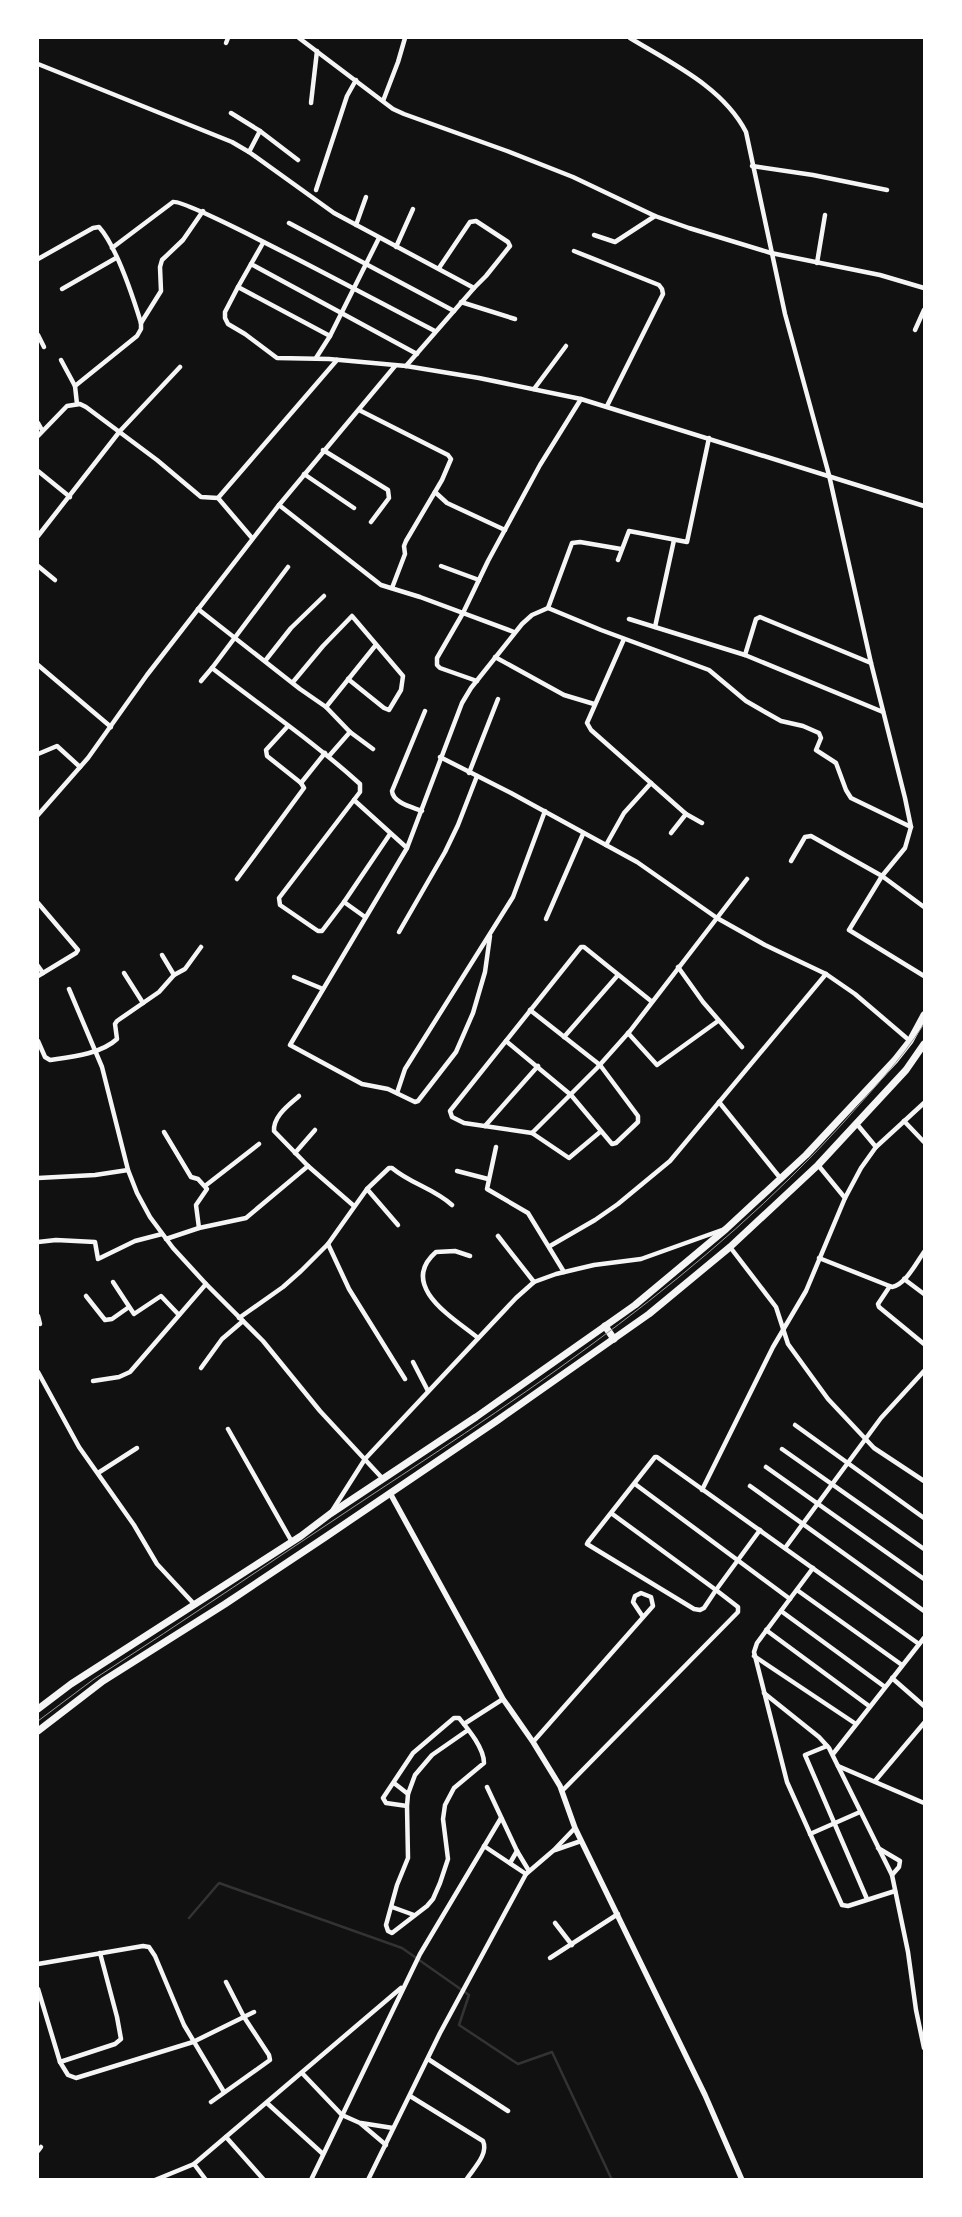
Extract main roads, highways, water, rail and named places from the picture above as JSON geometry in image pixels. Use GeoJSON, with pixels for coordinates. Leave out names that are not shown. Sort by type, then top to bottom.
{"type":"FeatureCollection","features":[{"type":"Feature","properties":{"kind":"highway"},"geometry":{"type":"LineString","coordinates":[[38,1709],[71,1684],[292,1542],[635,1305],[726,1229],[781,1179],[895,1060],[910,1042],[924,1015]]}},
{"type":"Feature","properties":{"kind":"highway"},"geometry":{"type":"LineString","coordinates":[[38,1731],[103,1681],[225,1604],[498,1420],[649,1314],[730,1247],[818,1165],[906,1070],[924,1044]]}},
{"type":"Feature","properties":{"kind":"highway"},"geometry":{"type":"LineString","coordinates":[[605,1326],[614,1339]]}},
{"type":"Feature","properties":{"kind":"waterway"},"geometry":{"type":"LineString","coordinates":[[189,1918],[219,1883],[402,1948],[469,1995],[459,2025],[518,2064],[552,2052],[612,2180]]}},
{"type":"Feature","properties":{"kind":"tram line"},"geometry":{"type":"LineString","coordinates":[[38,1721],[94,1679],[496,1412],[558,1369],[678,1278],[791,1178],[896,1063],[924,1024]]}}]}
